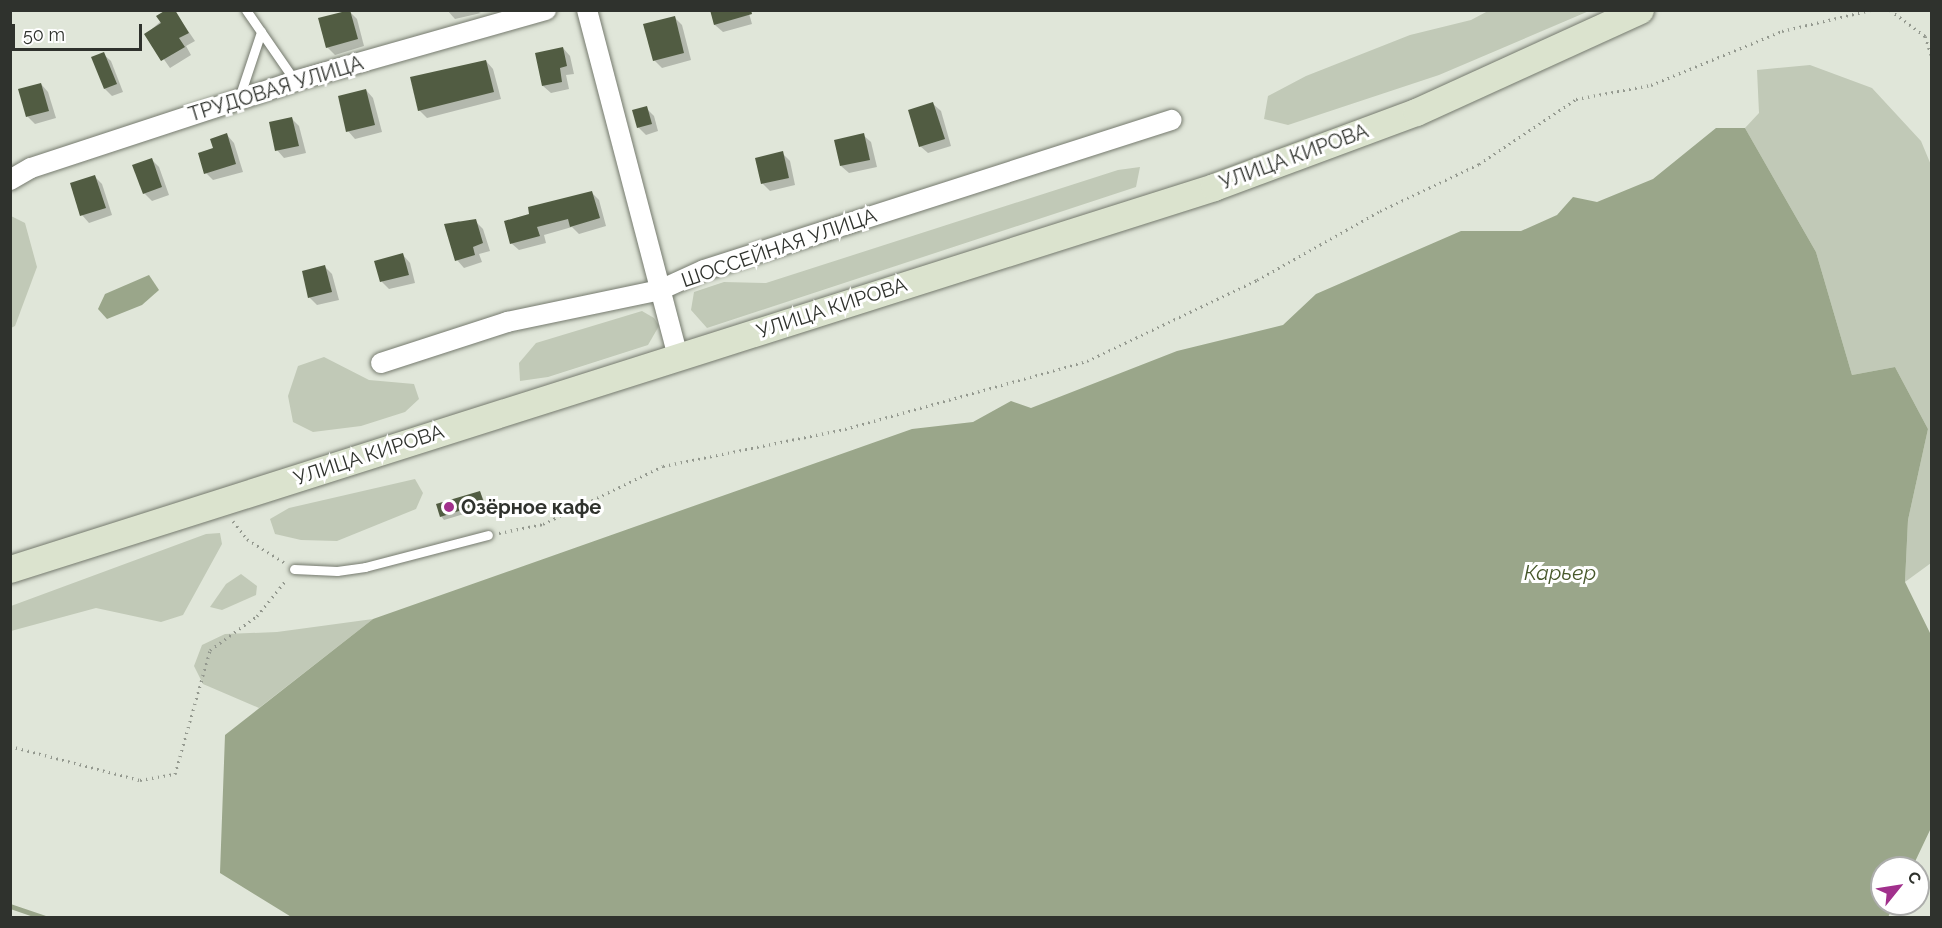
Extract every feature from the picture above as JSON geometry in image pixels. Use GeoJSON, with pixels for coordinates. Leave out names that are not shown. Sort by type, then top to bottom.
{"type":"FeatureCollection","features":[{"type":"Feature","properties":{"kind":"main road","name":"УЛИЦА КИРОВА"},"geometry":{"type":"LineString","coordinates":[[10,569],[678,357],[1336,144],[1523,66],[1640,10]]}},
{"type":"Feature","properties":{"kind":"street","name":"ТРУДОВАЯ УЛИЦА"},"geometry":{"type":"LineString","coordinates":[[10,180],[31,168],[295,81],[546,10]]}},
{"type":"Feature","properties":{"kind":"street"},"geometry":{"type":"LineString","coordinates":[[587,10],[678,357]]}},
{"type":"Feature","properties":{"kind":"street","name":"ШОССЕЙНАЯ УЛИЦА"},"geometry":{"type":"LineString","coordinates":[[381,363],[507,322],[660,290],[705,270],[1172,120]]}},
{"type":"Feature","properties":{"kind":"lane"},"geometry":{"type":"LineString","coordinates":[[246,10],[295,81]]}},
{"type":"Feature","properties":{"kind":"lane"},"geometry":{"type":"LineString","coordinates":[[239,100],[261,32]]}},
{"type":"Feature","properties":{"kind":"lane"},"geometry":{"type":"LineString","coordinates":[[294,569],[337,572],[365,567],[488,535]]}},
{"type":"Feature","properties":{"kind":"path"},"geometry":{"type":"LineString","coordinates":[[488,535],[543,524],[663,466],[845,429],[1087,361],[1257,280],[1380,211],[1479,164],[1576,99],[1651,85],[1782,31],[1871,10]]}},
{"type":"Feature","properties":{"kind":"path"},"geometry":{"type":"LineString","coordinates":[[1890,10],[1925,36],[1932,57]]}},
{"type":"Feature","properties":{"kind":"path"},"geometry":{"type":"LineString","coordinates":[[10,746],[140,780],[175,774],[210,650],[257,616],[294,569],[247,539],[218,503]]}},
{"type":"Feature","properties":{"kind":"shaded area"},"geometry":{"type":"Polygon","coordinates":[[[1488,11],[1589,11],[1439,75],[1288,125],[1264,119],[1268,96],[1306,76],[1410,35],[1471,20],[1488,11]]]}},
{"type":"Feature","properties":{"kind":"shaded area"},"geometry":{"type":"Polygon","coordinates":[[[1810,65],[1872,88],[1921,141],[1931,165],[1931,563],[1905,582],[1908,520],[1928,429],[1895,367],[1852,375],[1816,252],[1745,128],[1759,113],[1757,70],[1810,65]]]}},
{"type":"Feature","properties":{"kind":"shaded area"},"geometry":{"type":"Polygon","coordinates":[[[1140,167],[1136,187],[707,328],[691,310],[694,292],[724,282],[766,283],[1118,170],[1140,167]]]}},
{"type":"Feature","properties":{"kind":"shaded area"},"geometry":{"type":"Polygon","coordinates":[[[11,216],[25,223],[37,267],[15,326],[11,328],[11,216]]]}},
{"type":"Feature","properties":{"kind":"shaded area"},"geometry":{"type":"Polygon","coordinates":[[[642,311],[654,318],[659,326],[648,345],[548,377],[520,381],[519,363],[536,343],[642,311]]]}},
{"type":"Feature","properties":{"kind":"shaded area"},"geometry":{"type":"Polygon","coordinates":[[[324,357],[369,380],[414,384],[419,399],[405,412],[361,426],[313,432],[293,422],[288,396],[298,366],[324,357]]]}},
{"type":"Feature","properties":{"kind":"shaded area"},"geometry":{"type":"Polygon","coordinates":[[[415,479],[423,493],[416,509],[337,541],[301,540],[275,534],[270,519],[289,508],[415,479]]]}},
{"type":"Feature","properties":{"kind":"shaded area"},"geometry":{"type":"Polygon","coordinates":[[[220,533],[222,544],[183,615],[161,622],[96,608],[11,631],[11,606],[206,534],[220,533]]]}},
{"type":"Feature","properties":{"kind":"shaded area"},"geometry":{"type":"Polygon","coordinates":[[[241,574],[257,586],[256,595],[222,610],[210,607],[226,584],[241,574]]]}},
{"type":"Feature","properties":{"kind":"shaded area"},"geometry":{"type":"Polygon","coordinates":[[[373,619],[259,708],[203,684],[194,666],[202,645],[225,634],[277,632],[373,619]]]}},
{"type":"Feature","properties":{"kind":"water","name":"Карьер"},"geometry":{"type":"Polygon","coordinates":[[[1716,128],[1745,128],[1816,252],[1852,375],[1895,367],[1928,429],[1908,520],[1905,582],[1931,635],[1931,828],[1918,856],[1870,856],[1870,916],[1888,917],[293,918],[220,873],[225,735],[373,619],[912,429],[973,422],[1011,401],[1031,408],[1177,351],[1283,325],[1316,294],[1461,231],[1521,231],[1557,215],[1573,197],[1597,202],[1653,179],[1716,128]]]}},
{"type":"Feature","properties":{"kind":"water"},"geometry":{"type":"Polygon","coordinates":[[[149,275],[159,290],[142,305],[107,319],[98,309],[105,294],[149,275]]]}},
{"type":"Feature","properties":{"kind":"building"},"geometry":{"type":"Polygon","coordinates":[[[166,10],[175,10],[189,33],[179,38],[185,47],[161,61],[144,34],[161,23],[156,16],[166,10]]]}},
{"type":"Feature","properties":{"kind":"building"},"geometry":{"type":"Polygon","coordinates":[[[350,10],[358,39],[326,48],[318,18],[350,10]]]}},
{"type":"Feature","properties":{"kind":"building"},"geometry":{"type":"Polygon","coordinates":[[[710,10],[751,10],[752,14],[714,25],[710,10]]]}},
{"type":"Feature","properties":{"kind":"building"},"geometry":{"type":"Polygon","coordinates":[[[675,16],[684,53],[653,61],[643,24],[675,16]]]}},
{"type":"Feature","properties":{"kind":"building"},"geometry":{"type":"Polygon","coordinates":[[[563,47],[567,66],[560,68],[562,82],[542,86],[535,53],[563,47]]]}},
{"type":"Feature","properties":{"kind":"building"},"geometry":{"type":"Polygon","coordinates":[[[104,52],[117,84],[104,89],[91,57],[104,52]]]}},
{"type":"Feature","properties":{"kind":"building"},"geometry":{"type":"Polygon","coordinates":[[[486,60],[494,92],[418,111],[410,77],[486,60]]]}},
{"type":"Feature","properties":{"kind":"building"},"geometry":{"type":"Polygon","coordinates":[[[41,83],[49,111],[26,117],[18,89],[41,83]]]}},
{"type":"Feature","properties":{"kind":"building"},"geometry":{"type":"Polygon","coordinates":[[[366,89],[375,125],[346,132],[338,96],[366,89]]]}},
{"type":"Feature","properties":{"kind":"building"},"geometry":{"type":"Polygon","coordinates":[[[933,102],[945,139],[919,147],[908,110],[933,102]]]}},
{"type":"Feature","properties":{"kind":"building"},"geometry":{"type":"Polygon","coordinates":[[[647,106],[652,124],[637,128],[632,110],[647,106]]]}},
{"type":"Feature","properties":{"kind":"building"},"geometry":{"type":"Polygon","coordinates":[[[292,117],[299,146],[275,151],[269,122],[292,117]]]}},
{"type":"Feature","properties":{"kind":"building"},"geometry":{"type":"Polygon","coordinates":[[[227,133],[236,164],[204,174],[198,153],[213,148],[210,139],[227,133]]]}},
{"type":"Feature","properties":{"kind":"building"},"geometry":{"type":"Polygon","coordinates":[[[864,133],[870,160],[840,166],[834,140],[864,133]]]}},
{"type":"Feature","properties":{"kind":"building"},"geometry":{"type":"Polygon","coordinates":[[[783,151],[789,178],[761,184],[755,158],[783,151]]]}},
{"type":"Feature","properties":{"kind":"building"},"geometry":{"type":"Polygon","coordinates":[[[152,158],[162,187],[143,194],[132,165],[152,158]]]}},
{"type":"Feature","properties":{"kind":"building"},"geometry":{"type":"Polygon","coordinates":[[[95,175],[106,208],[80,216],[70,183],[95,175]]]}},
{"type":"Feature","properties":{"kind":"building"},"geometry":{"type":"Polygon","coordinates":[[[592,191],[600,218],[570,227],[568,219],[537,227],[540,236],[510,244],[504,221],[529,214],[528,207],[592,191]]]}},
{"type":"Feature","properties":{"kind":"building"},"geometry":{"type":"Polygon","coordinates":[[[476,219],[483,243],[473,247],[475,255],[455,261],[444,224],[476,219]]]}},
{"type":"Feature","properties":{"kind":"building"},"geometry":{"type":"Polygon","coordinates":[[[403,253],[409,275],[380,282],[374,261],[403,253]]]}},
{"type":"Feature","properties":{"kind":"building"},"geometry":{"type":"Polygon","coordinates":[[[325,265],[332,292],[308,298],[302,271],[325,265]]]}},
{"type":"Feature","properties":{"kind":"building"},"geometry":{"type":"Polygon","coordinates":[[[480,491],[484,503],[440,517],[436,504],[480,491]]]}},
{"type":"Feature","properties":{"kind":"waterway"},"geometry":{"type":"LineString","coordinates":[[10,906],[44,918]]}},
{"type":"Feature","properties":{"kind":"place","name":"Озёрное кафе"},"geometry":{"type":"Point","coordinates":[449,507]}}]}
